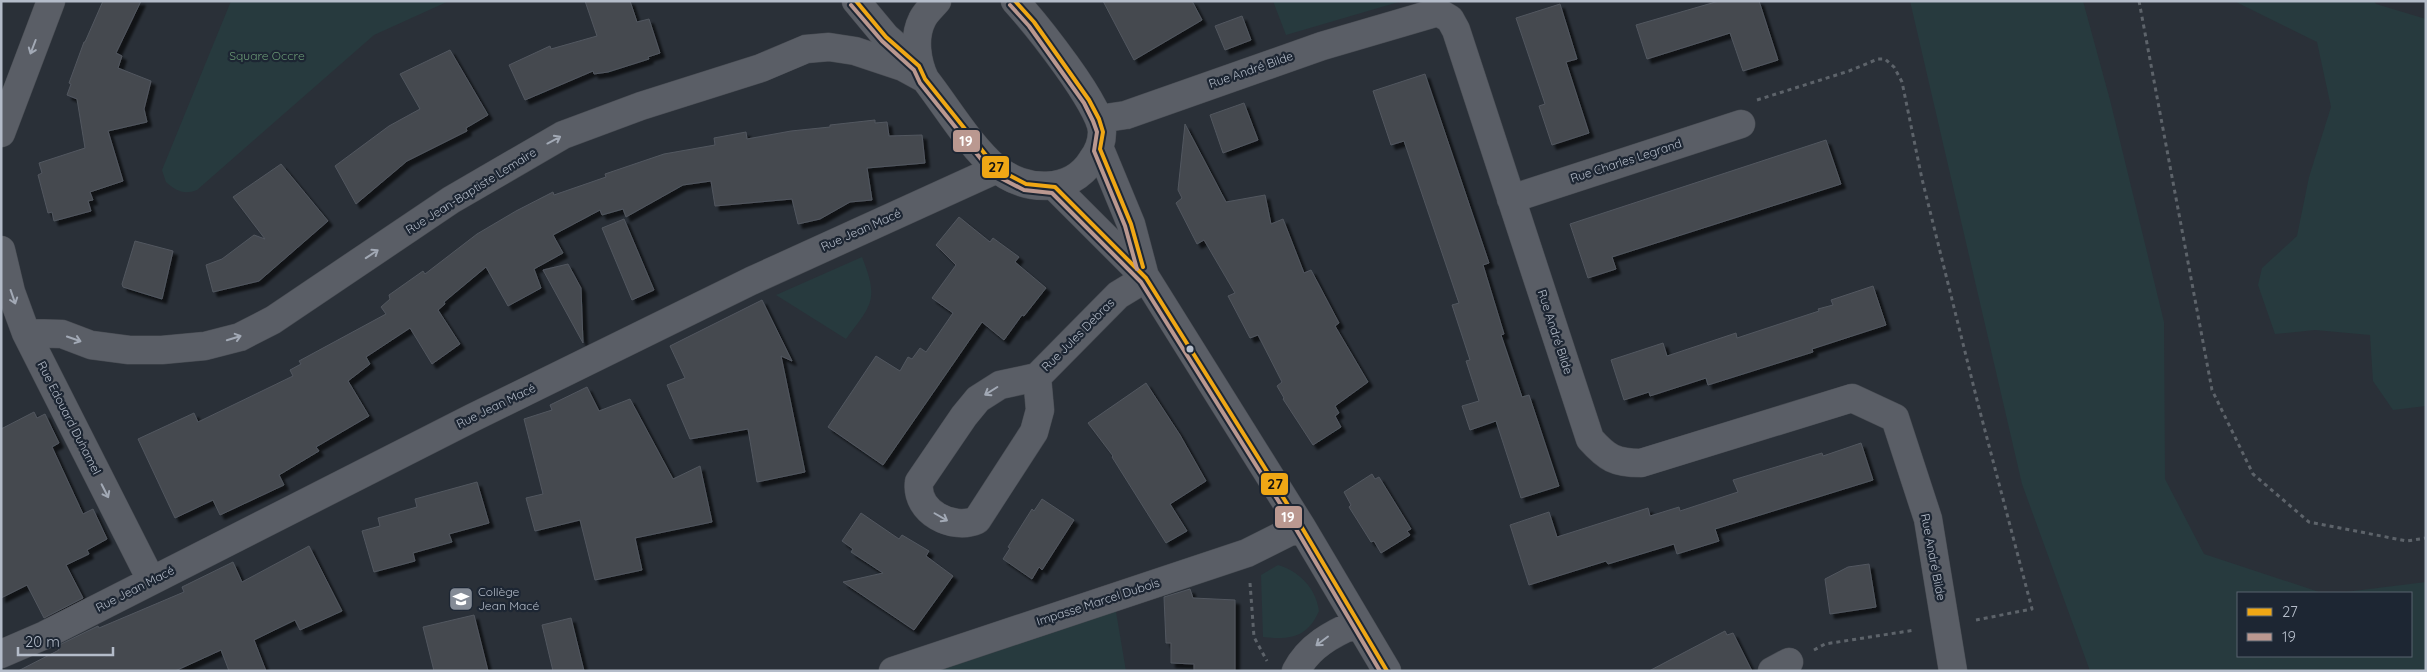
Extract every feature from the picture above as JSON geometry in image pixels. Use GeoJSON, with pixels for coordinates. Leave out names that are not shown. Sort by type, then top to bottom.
{"type":"FeatureCollection","features":[{"type":"Feature","properties":{"kind":"street"},"geometry":{"type":"LineString","coordinates":[[1,133],[51,1]]}},
{"type":"Feature","properties":{"kind":"street"},"geometry":{"type":"LineString","coordinates":[[856,1],[886,37],[922,72],[983,154],[997,169],[1026,184],[1055,186],[1087,169],[1100,149],[1103,132],[1099,119],[1089,100],[1034,22],[1015,1]]}},
{"type":"Feature","properties":{"kind":"street"},"geometry":{"type":"LineString","coordinates":[[922,72],[917,40],[922,20],[937,1]]}},
{"type":"Feature","properties":{"kind":"street","name":"Rue André Bilde"},"geometry":{"type":"LineString","coordinates":[[1099,119],[1126,115],[1322,46],[1438,12],[1450,19],[1456,30],[1590,439],[1604,455],[1622,463],[1641,463],[1852,398],[1895,418],[1928,519],[1953,671]]}},
{"type":"Feature","properties":{"kind":"street","name":"Rue Jean-Baptiste Lemaire"},"geometry":{"type":"LineString","coordinates":[[26,333],[62,334],[91,345],[129,350],[162,350],[205,346],[240,337],[273,320],[451,200],[563,135],[641,106],[761,68],[806,49],[829,47],[855,51],[922,72]]}},
{"type":"Feature","properties":{"kind":"street","name":"Rue Charles Legrand"},"geometry":{"type":"LineString","coordinates":[[1511,199],[1741,124]]}},
{"type":"Feature","properties":{"kind":"street"},"geometry":{"type":"LineString","coordinates":[[1100,149],[1131,224],[1146,278]]}},
{"type":"Feature","properties":{"kind":"street","name":"Rue Jean Macé"},"geometry":{"type":"LineString","coordinates":[[1,654],[45,635],[472,418],[751,281],[997,169]]}},
{"type":"Feature","properties":{"kind":"street"},"geometry":{"type":"LineString","coordinates":[[1055,186],[1146,278],[1300,526],[1387,671]]}},
{"type":"Feature","properties":{"kind":"street","name":"Rue Edouard Duhamel"},"geometry":{"type":"LineString","coordinates":[[1,250],[11,292],[26,333],[151,580]]}},
{"type":"Feature","properties":{"kind":"street","name":"Rue Jules Debras"},"geometry":{"type":"LineString","coordinates":[[1037,377],[1040,410],[1034,432],[977,520],[960,525],[926,508],[918,493],[920,482],[964,416],[978,399],[1000,385],[1037,377],[1118,295],[1146,278]]}},
{"type":"Feature","properties":{"kind":"street","name":"Impasse Marcel Dubois"},"geometry":{"type":"LineString","coordinates":[[893,671],[1247,552],[1300,526]]}},
{"type":"Feature","properties":{"kind":"street"},"geometry":{"type":"LineString","coordinates":[[1296,671],[1313,648],[1332,634],[1357,623]]}},
{"type":"Feature","properties":{"kind":"path"},"geometry":{"type":"LineString","coordinates":[[2139,1],[2212,390],[2254,474],[2309,522],[2407,541],[2426,538]]}},
{"type":"Feature","properties":{"kind":"path"},"geometry":{"type":"LineString","coordinates":[[1741,124],[1742,105],[1848,71],[1878,59],[1885,59],[1894,67],[1902,82],[1924,189],[2032,609],[1825,644],[1780,666]]}},
{"type":"Feature","properties":{"kind":"path"},"geometry":{"type":"LineString","coordinates":[[1247,552],[1254,637],[1267,662]]}},
{"type":"Feature","properties":{"kind":"green space","name":"Square Occre"},"geometry":{"type":"Polygon","coordinates":[[[231,1],[449,1],[374,35],[197,190],[180,191],[166,182],[162,170],[231,1]]]}},
{"type":"Feature","properties":{"kind":"green space"},"geometry":{"type":"Polygon","coordinates":[[[1273,1],[1402,1],[1286,35],[1273,1]]]}},
{"type":"Feature","properties":{"kind":"green space"},"geometry":{"type":"Polygon","coordinates":[[[1910,1],[2083,1],[2110,100],[2164,322],[2165,479],[2204,554],[2319,592],[2237,592],[2237,657],[2412,657],[2412,592],[2345,592],[2426,582],[2426,671],[2090,671],[2022,484],[1910,1]]]}},
{"type":"Feature","properties":{"kind":"green space"},"geometry":{"type":"Polygon","coordinates":[[[2234,1],[2374,1],[2376,4],[2426,19],[2426,406],[2393,410],[2373,381],[2370,335],[2315,330],[2275,334],[2258,285],[2262,268],[2297,236],[2309,177],[2331,107],[2317,42],[2234,1]]]}},
{"type":"Feature","properties":{"kind":"green space"},"geometry":{"type":"Polygon","coordinates":[[[862,257],[870,283],[870,301],[862,317],[846,339],[776,295],[862,257]]]}},
{"type":"Feature","properties":{"kind":"green space"},"geometry":{"type":"Polygon","coordinates":[[[1278,565],[1293,571],[1305,582],[1314,595],[1319,611],[1309,627],[1297,635],[1281,638],[1263,637],[1261,575],[1278,565]]]}},
{"type":"Feature","properties":{"kind":"green space"},"geometry":{"type":"Polygon","coordinates":[[[1115,606],[1126,671],[930,671],[1115,606]]]}},
{"type":"Feature","properties":{"kind":"building"},"geometry":{"type":"Polygon","coordinates":[[[103,1],[141,1],[116,53],[122,56],[118,68],[151,81],[144,109],[147,122],[108,131],[123,181],[90,192],[93,200],[88,201],[91,211],[54,221],[52,212],[48,213],[38,175],[42,173],[39,163],[85,148],[77,99],[67,95],[71,84],[69,83],[84,42],[103,1]]]}},
{"type":"Feature","properties":{"kind":"building"},"geometry":{"type":"Polygon","coordinates":[[[585,1],[630,1],[637,22],[649,19],[660,53],[648,57],[649,59],[608,72],[594,74],[593,71],[525,100],[509,65],[550,46],[551,49],[597,36],[585,1]]]}},
{"type":"Feature","properties":{"kind":"building"},"geometry":{"type":"Polygon","coordinates":[[[1103,1],[1192,1],[1202,20],[1134,60],[1103,1]]]}},
{"type":"Feature","properties":{"kind":"building"},"geometry":{"type":"Polygon","coordinates":[[[1719,1],[1759,1],[1778,60],[1743,71],[1730,33],[1647,59],[1636,25],[1719,1]]]}},
{"type":"Feature","properties":{"kind":"building"},"geometry":{"type":"Polygon","coordinates":[[[1560,4],[1577,59],[1566,62],[1589,133],[1552,145],[1539,106],[1545,104],[1516,18],[1560,4]]]}},
{"type":"Feature","properties":{"kind":"building"},"geometry":{"type":"Polygon","coordinates":[[[1242,16],[1251,40],[1225,50],[1215,26],[1242,16]]]}},
{"type":"Feature","properties":{"kind":"building"},"geometry":{"type":"Polygon","coordinates":[[[450,50],[488,115],[466,128],[467,131],[407,161],[356,204],[335,166],[389,126],[420,109],[400,74],[450,50]]]}},
{"type":"Feature","properties":{"kind":"building"},"geometry":{"type":"Polygon","coordinates":[[[1425,74],[1489,263],[1483,265],[1504,334],[1501,335],[1522,397],[1529,395],[1559,486],[1521,498],[1496,421],[1470,430],[1462,406],[1479,401],[1466,361],[1470,360],[1452,305],[1459,303],[1404,141],[1391,145],[1373,91],[1425,74]]]}},
{"type":"Feature","properties":{"kind":"building"},"geometry":{"type":"Polygon","coordinates":[[[1244,103],[1258,140],[1223,153],[1210,115],[1244,103]]]}},
{"type":"Feature","properties":{"kind":"building"},"geometry":{"type":"Polygon","coordinates":[[[875,120],[875,123],[887,122],[889,136],[922,135],[925,163],[867,168],[872,200],[850,202],[820,219],[798,224],[792,199],[715,206],[711,181],[683,185],[626,217],[623,209],[602,215],[600,210],[553,235],[563,253],[534,269],[541,288],[508,306],[486,267],[444,302],[445,304],[438,310],[460,344],[432,364],[410,328],[366,357],[370,364],[348,381],[369,416],[316,447],[319,451],[279,475],[284,485],[220,515],[213,500],[175,518],[138,439],[194,413],[198,422],[293,376],[290,370],[301,364],[299,361],[386,314],[381,307],[390,299],[389,295],[423,271],[425,274],[477,234],[516,211],[553,192],[554,195],[606,177],[605,174],[664,154],[715,145],[714,138],[746,132],[747,139],[791,131],[830,127],[830,125],[875,120]]]}},
{"type":"Feature","properties":{"kind":"building"},"geometry":{"type":"Polygon","coordinates":[[[1185,124],[1226,202],[1265,195],[1271,224],[1283,219],[1304,273],[1311,270],[1339,323],[1335,326],[1368,382],[1335,406],[1339,413],[1335,416],[1341,427],[1313,445],[1283,399],[1277,386],[1282,382],[1258,335],[1250,338],[1228,296],[1235,293],[1204,240],[1197,244],[1176,203],[1182,198],[1178,190],[1185,124]]]}},
{"type":"Feature","properties":{"kind":"building"},"geometry":{"type":"Polygon","coordinates":[[[1826,140],[1841,184],[1612,257],[1616,269],[1588,278],[1570,224],[1826,140]]]}},
{"type":"Feature","properties":{"kind":"building"},"geometry":{"type":"Polygon","coordinates":[[[281,164],[328,221],[259,281],[213,292],[206,265],[222,259],[254,235],[265,239],[233,197],[281,164]]]}},
{"type":"Feature","properties":{"kind":"building"},"geometry":{"type":"Polygon","coordinates":[[[959,217],[990,242],[993,238],[1019,257],[1015,262],[1046,288],[1024,316],[1022,315],[1004,340],[982,322],[883,465],[828,427],[876,356],[900,371],[908,357],[912,359],[920,348],[926,352],[953,313],[932,298],[956,265],[936,245],[959,217]]]}},
{"type":"Feature","properties":{"kind":"building"},"geometry":{"type":"Polygon","coordinates":[[[624,219],[654,290],[632,300],[602,228],[624,219]]]}},
{"type":"Feature","properties":{"kind":"building"},"geometry":{"type":"Polygon","coordinates":[[[135,241],[173,251],[162,299],[123,287],[122,284],[135,241]]]}},
{"type":"Feature","properties":{"kind":"building"},"geometry":{"type":"Polygon","coordinates":[[[568,264],[581,288],[583,343],[543,270],[568,264]]]}},
{"type":"Feature","properties":{"kind":"building"},"geometry":{"type":"Polygon","coordinates":[[[1873,286],[1886,325],[1812,349],[1813,352],[1708,385],[1706,378],[1650,396],[1649,392],[1624,400],[1611,360],[1663,343],[1667,356],[1736,333],[1737,338],[1819,311],[1818,309],[1833,305],[1831,300],[1873,286]]]}},
{"type":"Feature","properties":{"kind":"building"},"geometry":{"type":"Polygon","coordinates":[[[762,300],[792,361],[781,356],[805,472],[757,482],[748,429],[690,439],[667,385],[685,378],[670,346],[762,300]]]}},
{"type":"Feature","properties":{"kind":"building"},"geometry":{"type":"Polygon","coordinates":[[[1146,383],[1180,435],[1206,481],[1170,504],[1187,531],[1166,543],[1113,456],[1088,423],[1146,383]]]}},
{"type":"Feature","properties":{"kind":"building"},"geometry":{"type":"Polygon","coordinates":[[[587,387],[599,411],[630,399],[673,479],[700,466],[712,522],[635,538],[642,570],[595,580],[580,520],[535,531],[526,498],[543,494],[524,419],[552,410],[550,405],[587,387]]]}},
{"type":"Feature","properties":{"kind":"building"},"geometry":{"type":"Polygon","coordinates":[[[34,412],[37,418],[45,414],[59,443],[52,447],[83,514],[93,509],[107,539],[87,550],[89,554],[66,565],[83,598],[44,618],[27,585],[1,598],[1,429],[34,412]]]}},
{"type":"Feature","properties":{"kind":"building"},"geometry":{"type":"Polygon","coordinates":[[[1861,443],[1873,480],[1715,529],[1719,541],[1677,554],[1674,544],[1608,564],[1606,561],[1529,585],[1510,525],[1549,512],[1557,537],[1648,508],[1650,516],[1679,507],[1680,511],[1738,492],[1733,480],[1822,453],[1823,456],[1861,443]]]}},
{"type":"Feature","properties":{"kind":"building"},"geometry":{"type":"Polygon","coordinates":[[[1372,474],[1375,479],[1379,477],[1411,529],[1407,531],[1410,535],[1381,553],[1374,541],[1371,542],[1349,507],[1351,505],[1344,492],[1372,474]]]}},
{"type":"Feature","properties":{"kind":"building"},"geometry":{"type":"Polygon","coordinates":[[[477,482],[489,523],[449,534],[452,542],[413,553],[415,561],[374,572],[362,531],[380,526],[378,518],[417,507],[415,499],[477,482]]]}},
{"type":"Feature","properties":{"kind":"building"},"geometry":{"type":"Polygon","coordinates":[[[1042,499],[1074,520],[1042,570],[1039,567],[1032,579],[1003,559],[1010,548],[1008,547],[1032,509],[1034,511],[1042,499]]]}},
{"type":"Feature","properties":{"kind":"building"},"geometry":{"type":"Polygon","coordinates":[[[861,513],[899,539],[902,535],[929,551],[926,556],[953,576],[914,630],[843,582],[883,573],[851,552],[853,549],[842,541],[861,513]]]}},
{"type":"Feature","properties":{"kind":"building"},"geometry":{"type":"Polygon","coordinates":[[[309,546],[342,611],[300,630],[295,620],[254,640],[266,671],[229,671],[221,650],[175,671],[18,671],[59,650],[57,646],[98,626],[99,628],[184,592],[182,587],[233,562],[242,582],[309,546]]]}},
{"type":"Feature","properties":{"kind":"building"},"geometry":{"type":"Polygon","coordinates":[[[1869,564],[1876,607],[1830,614],[1825,579],[1848,567],[1869,564]]]}},
{"type":"Feature","properties":{"kind":"building"},"geometry":{"type":"Polygon","coordinates":[[[1190,589],[1193,598],[1235,600],[1235,671],[1194,671],[1194,664],[1171,663],[1171,643],[1166,643],[1164,597],[1190,589]]]}},
{"type":"Feature","properties":{"kind":"building"},"geometry":{"type":"Polygon","coordinates":[[[474,615],[488,671],[434,671],[423,627],[474,615]]]}},
{"type":"Feature","properties":{"kind":"building"},"geometry":{"type":"Polygon","coordinates":[[[571,618],[584,671],[553,671],[542,625],[571,618]]]}},
{"type":"Feature","properties":{"kind":"building"},"geometry":{"type":"Polygon","coordinates":[[[1725,631],[1727,635],[1733,633],[1752,671],[1649,671],[1725,631]]]}},
{"type":"Feature","properties":{"kind":"transit line","name":"27"},"geometry":{"type":"LineString","coordinates":[[856,1],[886,37],[919,66],[925,79],[997,169],[1026,184],[1055,187],[1146,278],[1301,526],[1387,671]]}},
{"type":"Feature","properties":{"kind":"transit line","name":"27"},"geometry":{"type":"LineString","coordinates":[[1015,1],[1034,22],[1089,100],[1099,119],[1103,132],[1100,149],[1131,224],[1143,267]]}},
{"type":"Feature","properties":{"kind":"transit line","name":"19"},"geometry":{"type":"LineString","coordinates":[[851,5],[882,41],[914,70],[920,83],[993,174],[1024,190],[1052,193],[1141,282],[1296,529],[1380,671]]}},
{"type":"Feature","properties":{"kind":"transit line","name":"19"},"geometry":{"type":"LineString","coordinates":[[1010,5],[1029,26],[1084,103],[1093,121],[1097,132],[1094,151],[1125,226],[1137,269]]}},
{"type":"Feature","properties":{"kind":"place","name":"Collège Jean Macé"},"geometry":{"type":"Point","coordinates":[461,599]}}]}
